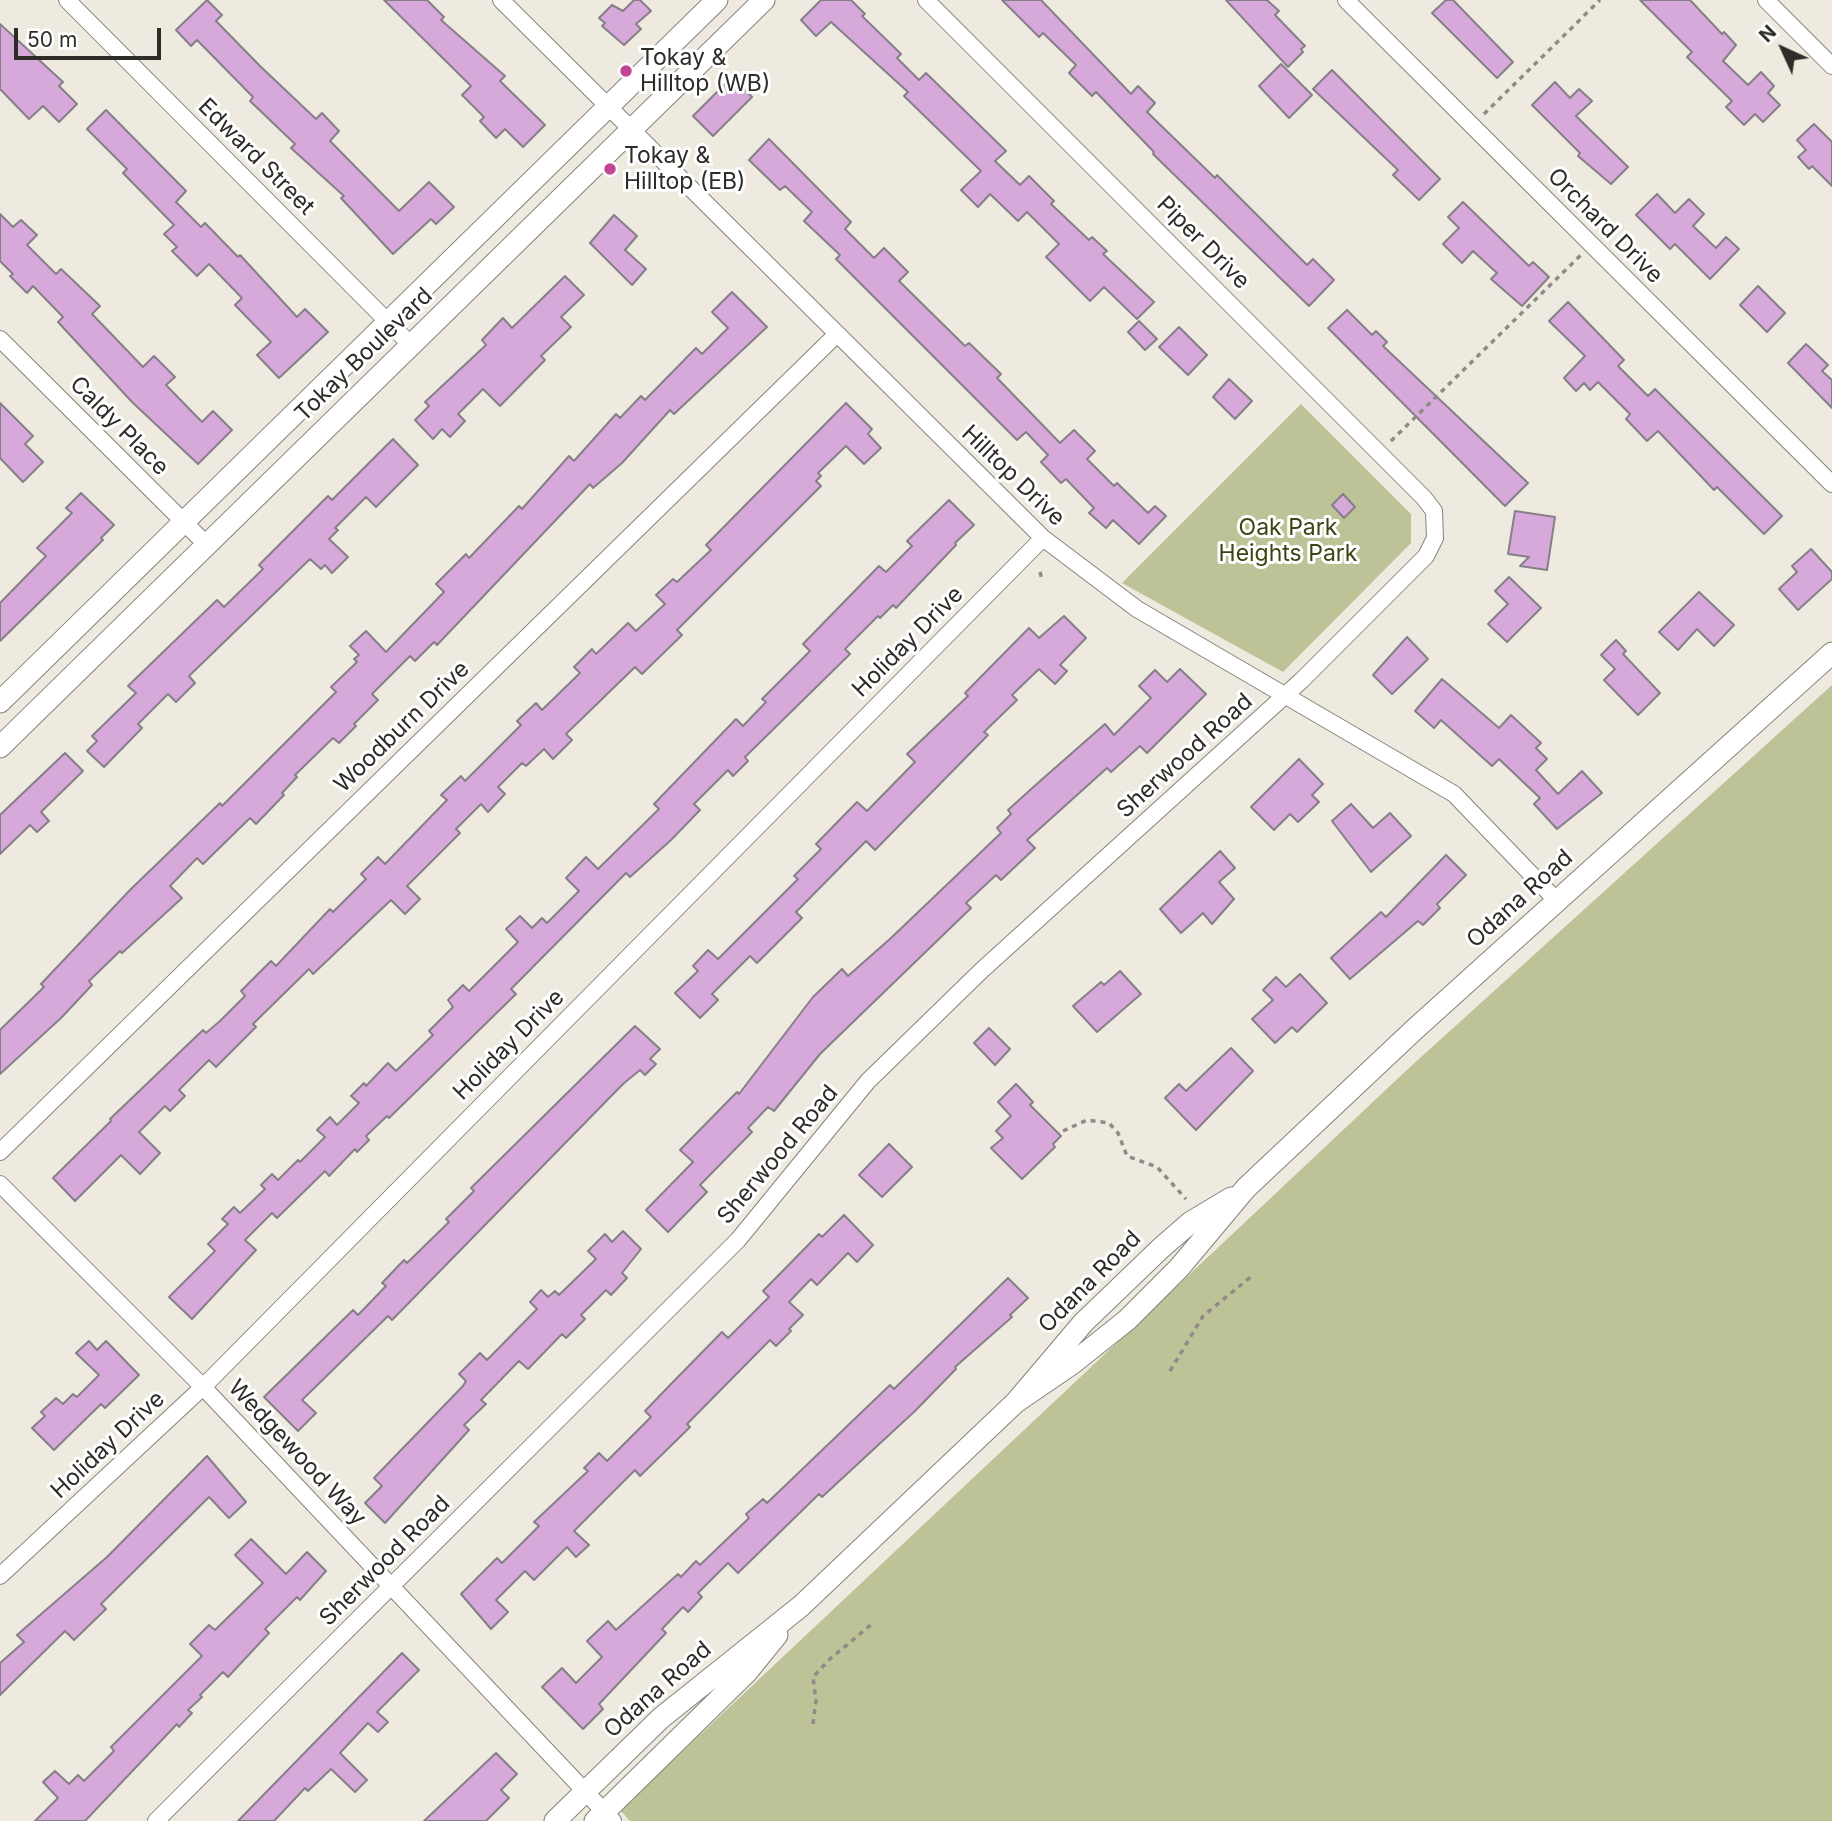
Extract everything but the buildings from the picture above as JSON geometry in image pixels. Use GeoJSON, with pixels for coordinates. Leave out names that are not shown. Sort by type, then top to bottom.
{"type":"FeatureCollection","features":[{"type":"Feature","properties":{"kind":"street","name":"Edward Street"},"geometry":{"type":"LineString","coordinates":[[67,0],[411,345]]}},
{"type":"Feature","properties":{"kind":"street","name":"Hilltop Drive"},"geometry":{"type":"LineString","coordinates":[[501,0],[1043,538],[1137,608],[1454,794],[1557,901]]}},
{"type":"Feature","properties":{"kind":"street","name":"Tokay Boulevard"},"geometry":{"type":"LineString","coordinates":[[0,702],[717,0]]}},
{"type":"Feature","properties":{"kind":"street","name":"Tokay Boulevard"},"geometry":{"type":"LineString","coordinates":[[0,747],[764,0]]}},
{"type":"Feature","properties":{"kind":"street","name":"Piper Drive"},"geometry":{"type":"LineString","coordinates":[[926,0],[1424,498],[1434,511],[1437,526]]}},
{"type":"Feature","properties":{"kind":"street","name":"Orchard Drive"},"geometry":{"type":"LineString","coordinates":[[1346,0],[1832,484]]}},
{"type":"Feature","properties":{"kind":"street"},"geometry":{"type":"LineString","coordinates":[[1766,0],[1832,66]]}},
{"type":"Feature","properties":{"kind":"street","name":"Woodburn Drive"},"geometry":{"type":"LineString","coordinates":[[0,1152],[836,335]]}},
{"type":"Feature","properties":{"kind":"street","name":"Caldy Place"},"geometry":{"type":"LineString","coordinates":[[0,338],[207,545]]}},
{"type":"Feature","properties":{"kind":"street","name":"Sherwood Road"},"geometry":{"type":"LineString","coordinates":[[156,1821],[738,1240],[868,1081],[982,970],[1287,695],[1426,556],[1435,538],[1437,526]]}},
{"type":"Feature","properties":{"kind":"street","name":"Holiday Drive"},"geometry":{"type":"LineString","coordinates":[[0,1576],[203,1387],[1043,538]]}},
{"type":"Feature","properties":{"kind":"street","name":"Odana Road"},"geometry":{"type":"LineString","coordinates":[[1016,1402],[1073,1363],[1152,1296],[1246,1188],[1415,1029],[1832,653]]}},
{"type":"Feature","properties":{"kind":"street","name":"Wedgewood Way"},"geometry":{"type":"LineString","coordinates":[[0,1184],[203,1387],[585,1791],[604,1818]]}},
{"type":"Feature","properties":{"kind":"street","name":"Odana Road"},"geometry":{"type":"LineString","coordinates":[[555,1821],[670,1711],[801,1606],[1016,1402],[1105,1299],[1191,1222],[1246,1188]]}},
{"type":"Feature","properties":{"kind":"street","name":"Odana Road"},"geometry":{"type":"LineString","coordinates":[[604,1818],[747,1672],[801,1606]]}},
{"type":"Feature","properties":{"kind":"path"},"geometry":{"type":"LineString","coordinates":[[1489,110],[1600,0]]}},
{"type":"Feature","properties":{"kind":"path"},"geometry":{"type":"LineString","coordinates":[[1379,453],[1591,244]]}},
{"type":"Feature","properties":{"kind":"path"},"geometry":{"type":"LineString","coordinates":[[1040,572],[1042,580]]}},
{"type":"Feature","properties":{"kind":"path"},"geometry":{"type":"LineString","coordinates":[[1063,1131],[1087,1119],[1110,1123],[1118,1133],[1127,1156],[1157,1167],[1186,1199]]}},
{"type":"Feature","properties":{"kind":"path"},"geometry":{"type":"LineString","coordinates":[[1170,1371],[1203,1316],[1253,1275]]}},
{"type":"Feature","properties":{"kind":"path"},"geometry":{"type":"LineString","coordinates":[[813,1724],[816,1701],[813,1677],[830,1658],[873,1623]]}},
{"type":"Feature","properties":{"kind":"green space","name":"Oak Park Heights Park"},"geometry":{"type":"Polygon","coordinates":[[[1301,404],[1411,514],[1411,543],[1283,672],[1122,583],[1301,404]]]}},
{"type":"Feature","properties":{"kind":"green space"},"geometry":{"type":"Polygon","coordinates":[[[1832,685],[1832,1821],[630,1821],[620,1810],[1409,1068],[1832,685]]]}},
{"type":"Feature","properties":{"kind":"place","name":"Tokay & Hilltop (WB)"},"geometry":{"type":"Point","coordinates":[626,71]}},
{"type":"Feature","properties":{"kind":"place","name":"Tokay & Hilltop (EB)"},"geometry":{"type":"Point","coordinates":[610,169]}}]}
